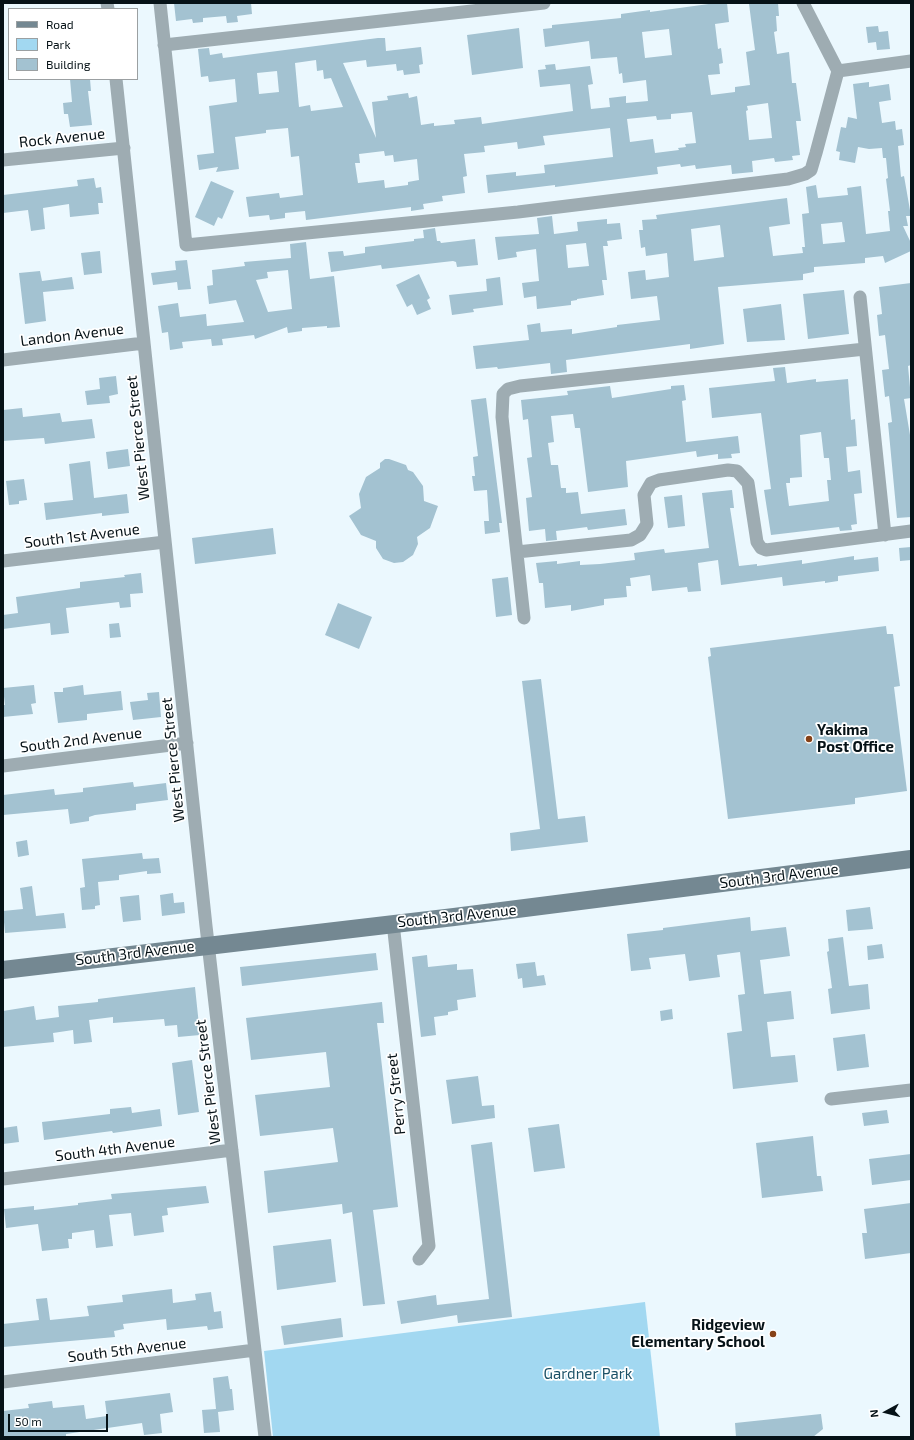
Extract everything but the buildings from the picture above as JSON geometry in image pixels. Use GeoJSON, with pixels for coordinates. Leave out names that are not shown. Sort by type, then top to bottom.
{"type":"FeatureCollection","features":[{"type":"Feature","properties":{"kind":"street"},"geometry":{"type":"LineString","coordinates":[[160,3],[186,245],[518,212],[792,178],[805,174],[811,170],[838,71],[803,3]]}},
{"type":"Feature","properties":{"kind":"street"},"geometry":{"type":"LineString","coordinates":[[164,44],[544,3]]}},
{"type":"Feature","properties":{"kind":"street"},"geometry":{"type":"LineString","coordinates":[[838,71],[911,61]]}},
{"type":"Feature","properties":{"kind":"street","name":"West Pierce Street"},"geometry":{"type":"LineString","coordinates":[[116,80],[165,542],[188,743],[208,944],[264,1437]]}},
{"type":"Feature","properties":{"kind":"street","name":"Rock Avenue"},"geometry":{"type":"LineString","coordinates":[[3,160],[124,148]]}},
{"type":"Feature","properties":{"kind":"street"},"geometry":{"type":"LineString","coordinates":[[860,297],[885,535]]}},
{"type":"Feature","properties":{"kind":"street","name":"Landon Avenue"},"geometry":{"type":"LineString","coordinates":[[3,360],[144,342]]}},
{"type":"Feature","properties":{"kind":"street"},"geometry":{"type":"LineString","coordinates":[[524,618],[502,417],[503,394],[508,389],[520,386],[865,349]]}},
{"type":"Feature","properties":{"kind":"street"},"geometry":{"type":"LineString","coordinates":[[517,552],[631,540],[640,535],[648,524],[644,496],[651,483],[659,480],[728,470],[737,471],[748,483],[757,542],[761,548],[778,549],[911,531]]}},
{"type":"Feature","properties":{"kind":"street","name":"South 1st Avenue"},"geometry":{"type":"LineString","coordinates":[[3,561],[165,542]]}},
{"type":"Feature","properties":{"kind":"street","name":"South 2nd Avenue"},"geometry":{"type":"LineString","coordinates":[[3,766],[188,743]]}},
{"type":"Feature","properties":{"kind":"street","name":"South 3rd Avenue"},"geometry":{"type":"LineString","coordinates":[[3,970],[911,859]]}},
{"type":"Feature","properties":{"kind":"street","name":"Perry Street"},"geometry":{"type":"LineString","coordinates":[[393,923],[428,1246],[419,1259]]}},
{"type":"Feature","properties":{"kind":"street"},"geometry":{"type":"LineString","coordinates":[[831,1099],[911,1090]]}},
{"type":"Feature","properties":{"kind":"street","name":"South 4th Avenue"},"geometry":{"type":"LineString","coordinates":[[3,1179],[232,1150]]}},
{"type":"Feature","properties":{"kind":"street","name":"South 5th Avenue"},"geometry":{"type":"LineString","coordinates":[[3,1382],[255,1350]]}},
{"type":"Feature","properties":{"kind":"green space","name":"Gardner Park"},"geometry":{"type":"Polygon","coordinates":[[[645,1302],[660,1437],[273,1437],[264,1351],[645,1302]]]}},
{"type":"Feature","properties":{"kind":"place","name":"Yakima Post Office"},"geometry":{"type":"Point","coordinates":[809,739]}},
{"type":"Feature","properties":{"kind":"place","name":"Ridgeview Elementary School"},"geometry":{"type":"Point","coordinates":[773,1334]}}]}
